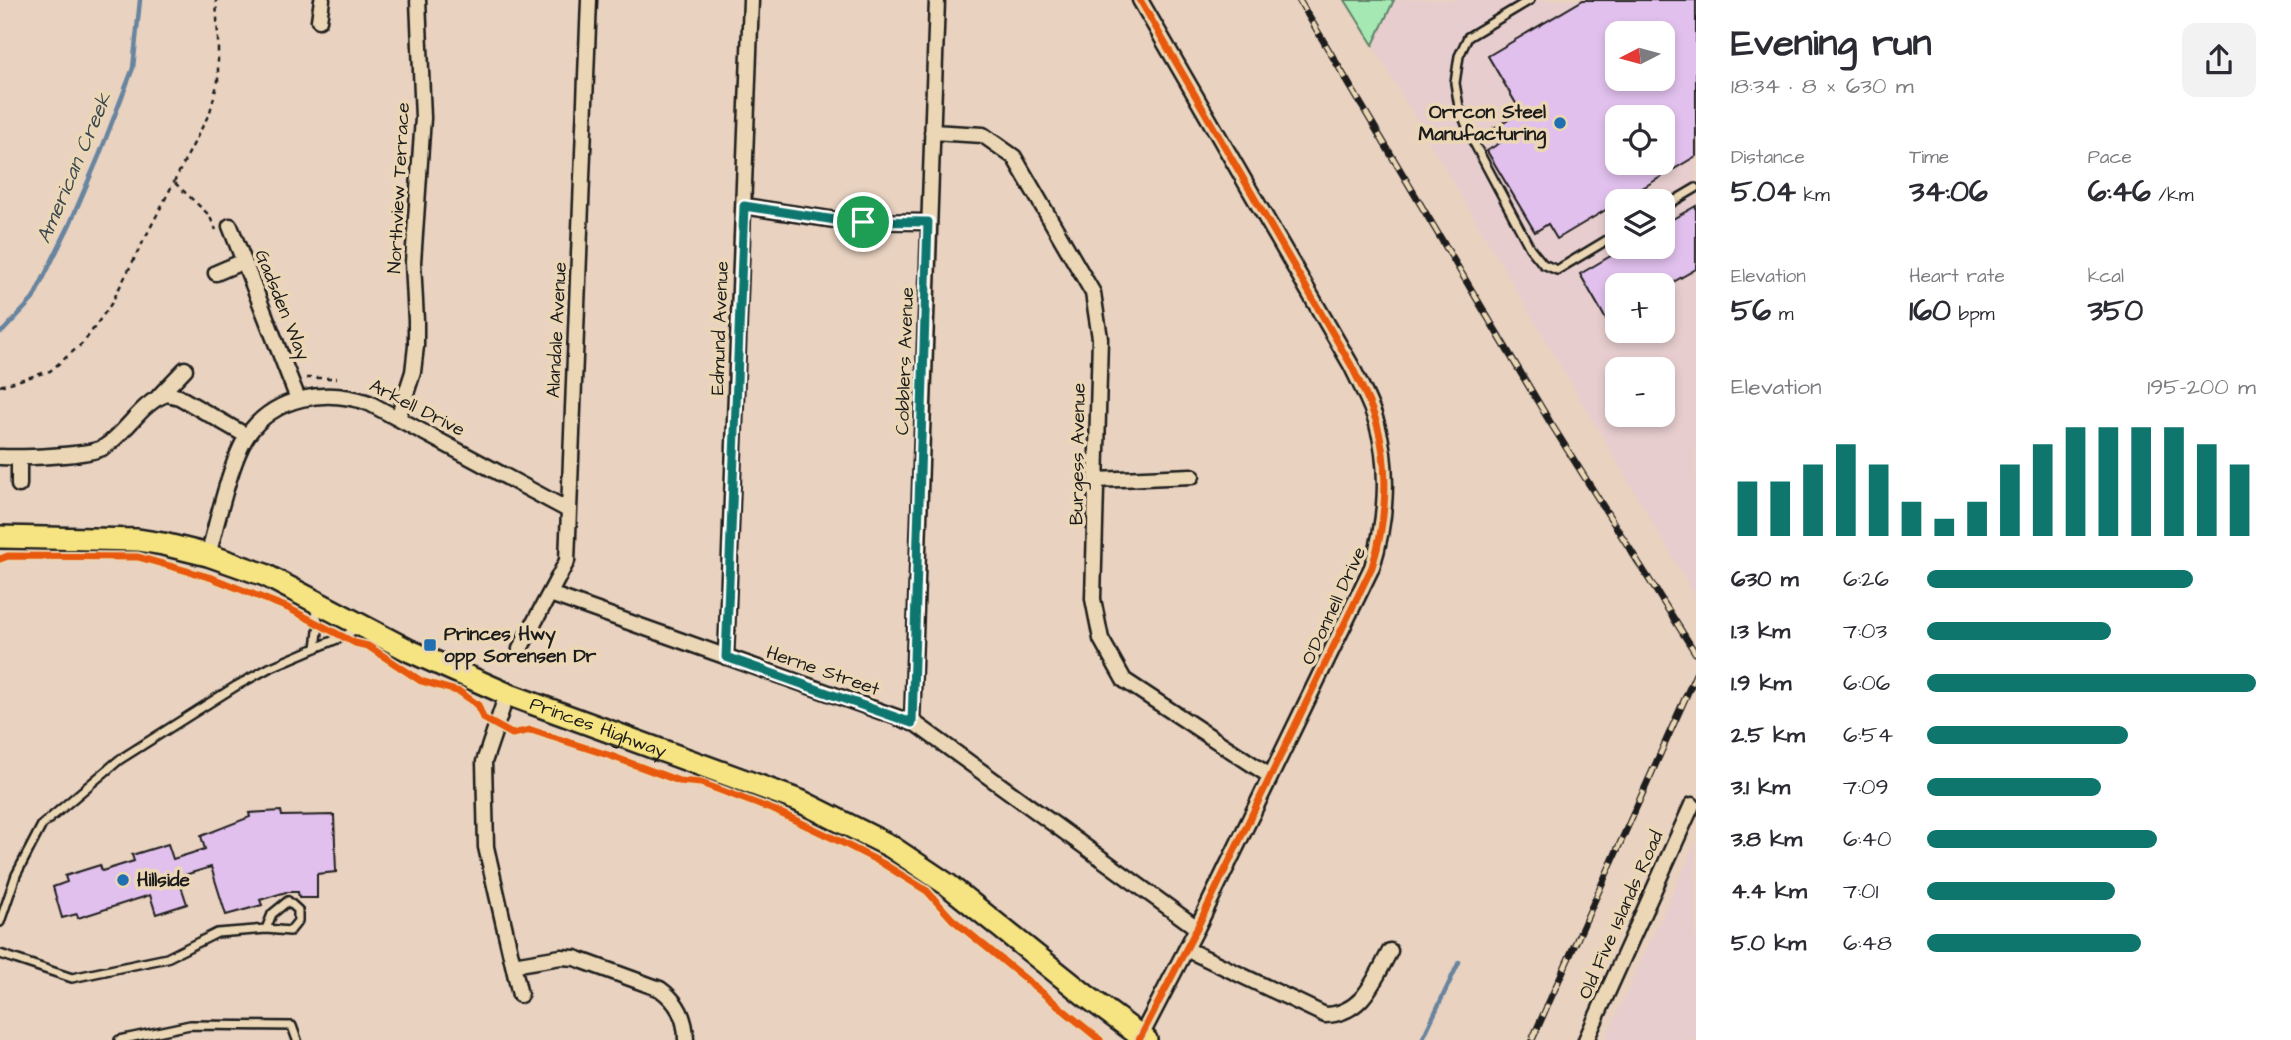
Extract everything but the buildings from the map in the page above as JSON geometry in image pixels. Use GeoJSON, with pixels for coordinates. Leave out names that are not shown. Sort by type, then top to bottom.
{"type":"FeatureCollection","features":[{"type":"Feature","properties":{"kind":"main road","name":"Princes Highway"},"geometry":{"type":"LineString","coordinates":[[0,537],[138,540],[208,555],[265,575],[410,651],[507,694],[800,801],[890,846],[948,885],[1142,1039]]}},
{"type":"Feature","properties":{"kind":"street"},"geometry":{"type":"LineString","coordinates":[[319,20],[322,0]]}},
{"type":"Feature","properties":{"kind":"street","name":"Northview Terrace"},"geometry":{"type":"LineString","coordinates":[[398,418],[413,372],[416,346],[413,262],[424,118],[418,0]]}},
{"type":"Feature","properties":{"kind":"street","name":"Alandale Avenue"},"geometry":{"type":"LineString","coordinates":[[520,649],[568,561],[589,0]]}},
{"type":"Feature","properties":{"kind":"street","name":"Edmund Avenue"},"geometry":{"type":"LineString","coordinates":[[726,657],[751,0]]}},
{"type":"Feature","properties":{"kind":"street","name":"Cobblers Avenue"},"geometry":{"type":"LineString","coordinates":[[912,723],[937,0]]}},
{"type":"Feature","properties":{"kind":"street","name":"O'Donnell Drive"},"geometry":{"type":"LineString","coordinates":[[1140,0],[1351,365],[1377,424],[1384,470],[1381,541],[1372,567],[1142,1039]]}},
{"type":"Feature","properties":{"kind":"street","name":"Burgess Avenue"},"geometry":{"type":"LineString","coordinates":[[932,132],[983,135],[1014,157],[1093,293],[1100,338],[1093,599],[1101,639],[1124,680],[1270,776]]}},
{"type":"Feature","properties":{"kind":"street"},"geometry":{"type":"LineString","coordinates":[[744,206],[842,221],[928,222]]}},
{"type":"Feature","properties":{"kind":"street","name":"Gadsden Way"},"geometry":{"type":"LineString","coordinates":[[230,226],[298,399]]}},
{"type":"Feature","properties":{"kind":"street"},"geometry":{"type":"LineString","coordinates":[[216,273],[244,261]]}},
{"type":"Feature","properties":{"kind":"street"},"geometry":{"type":"LineString","coordinates":[[0,457],[19,458],[99,449],[158,397],[185,369]]}},
{"type":"Feature","properties":{"kind":"street"},"geometry":{"type":"LineString","coordinates":[[158,397],[174,394],[247,436]]}},
{"type":"Feature","properties":{"kind":"street","name":"Arkell Drive"},"geometry":{"type":"LineString","coordinates":[[208,555],[231,476],[247,436],[268,415],[298,399],[330,394],[350,396],[369,403],[568,510]]}},
{"type":"Feature","properties":{"kind":"street"},"geometry":{"type":"LineString","coordinates":[[19,458],[19,485]]}},
{"type":"Feature","properties":{"kind":"street"},"geometry":{"type":"LineString","coordinates":[[1096,480],[1192,476]]}},
{"type":"Feature","properties":{"kind":"street","name":"Herne Street"},"geometry":{"type":"LineString","coordinates":[[550,594],[912,723],[1197,928]]}},
{"type":"Feature","properties":{"kind":"street"},"geometry":{"type":"LineString","coordinates":[[507,694],[487,748],[484,775],[487,856],[520,995]]}},
{"type":"Feature","properties":{"kind":"street","name":"Old Five Islands Road"},"geometry":{"type":"LineString","coordinates":[[1586,1040],[1692,805]]}},
{"type":"Feature","properties":{"kind":"street"},"geometry":{"type":"LineString","coordinates":[[1186,949],[1325,1015],[1340,1015],[1354,1006],[1365,995],[1390,951]]}},
{"type":"Feature","properties":{"kind":"street"},"geometry":{"type":"LineString","coordinates":[[513,965],[561,957],[575,958],[660,989],[669,996],[682,1014],[686,1025],[686,1040]]}},
{"type":"Feature","properties":{"kind":"lane"},"geometry":{"type":"LineString","coordinates":[[1530,0],[1468,37],[1459,56],[1455,83],[1459,107],[1472,139],[1530,248],[1543,264],[1557,270],[1605,241]]}},
{"type":"Feature","properties":{"kind":"lane"},"geometry":{"type":"LineString","coordinates":[[1675,200],[1696,188]]}},
{"type":"Feature","properties":{"kind":"lane"},"geometry":{"type":"LineString","coordinates":[[311,598],[319,623],[316,648]]}},
{"type":"Feature","properties":{"kind":"lane"},"geometry":{"type":"LineString","coordinates":[[0,922],[16,875],[42,825],[119,761],[236,685],[363,626]]}},
{"type":"Feature","properties":{"kind":"lane"},"geometry":{"type":"LineString","coordinates":[[0,954],[72,978],[167,957],[218,933],[266,929],[290,931],[298,921],[298,910],[288,901],[272,914],[266,929]]}},
{"type":"Feature","properties":{"kind":"lane"},"geometry":{"type":"LineString","coordinates":[[119,1040],[190,1025],[292,1026],[297,1040]]}},
{"type":"Feature","properties":{"kind":"path"},"geometry":{"type":"LineString","coordinates":[[0,386],[50,371],[84,342],[111,304],[210,112],[218,81],[216,0]]}},
{"type":"Feature","properties":{"kind":"shaded area"},"geometry":{"type":"Polygon","coordinates":[[[1394,0],[1696,0],[1696,597],[1373,45],[1394,0]]]}},
{"type":"Feature","properties":{"kind":"shaded area"},"geometry":{"type":"Polygon","coordinates":[[[1696,842],[1696,1040],[1605,1040],[1696,842]]]}},
{"type":"Feature","properties":{"kind":"green space"},"geometry":{"type":"Polygon","coordinates":[[[1345,0],[1394,0],[1373,45],[1345,0]]]}},
{"type":"Feature","properties":{"kind":"waterway","name":"American Creek"},"geometry":{"type":"LineString","coordinates":[[0,332],[33,299],[99,156],[133,68],[140,0]]}},
{"type":"Feature","properties":{"kind":"waterway"},"geometry":{"type":"LineString","coordinates":[[1422,1040],[1459,962]]}},
{"type":"Feature","properties":{"kind":"railway"},"geometry":{"type":"LineString","coordinates":[[1299,0],[1550,422],[1696,654]]}},
{"type":"Feature","properties":{"kind":"railway"},"geometry":{"type":"LineString","coordinates":[[1532,1040],[1696,674]]}},
{"type":"Feature","properties":{"kind":"cycle path"},"geometry":{"type":"LineString","coordinates":[[1139,1040],[1197,928],[1372,567],[1381,532],[1385,496],[1381,441],[1369,401],[1351,365],[1140,0]]}},
{"type":"Feature","properties":{"kind":"cycle path"},"geometry":{"type":"LineString","coordinates":[[0,559],[8,556],[138,557],[212,578],[288,608],[355,643],[368,646],[421,681],[460,692],[478,705],[483,718],[512,734],[531,730],[679,781],[701,783],[776,811],[882,863],[927,891],[952,919],[1100,1040]]}},
{"type":"Feature","properties":{"kind":"place","name":"Orrcon Steel Manufacturing"},"geometry":{"type":"Point","coordinates":[1560,123]}},
{"type":"Feature","properties":{"kind":"place","name":"Princes Hwy opp Sorensen Dr"},"geometry":{"type":"Point","coordinates":[430,645]}},
{"type":"Feature","properties":{"kind":"place","name":"Hillside"},"geometry":{"type":"Point","coordinates":[123,880]}},
{"type":"Feature","properties":{"kind":"route"},"geometry":{"type":"LineString","coordinates":[[744,206],[863,222],[928,222],[912,723],[726,657],[744,206]]}}]}
